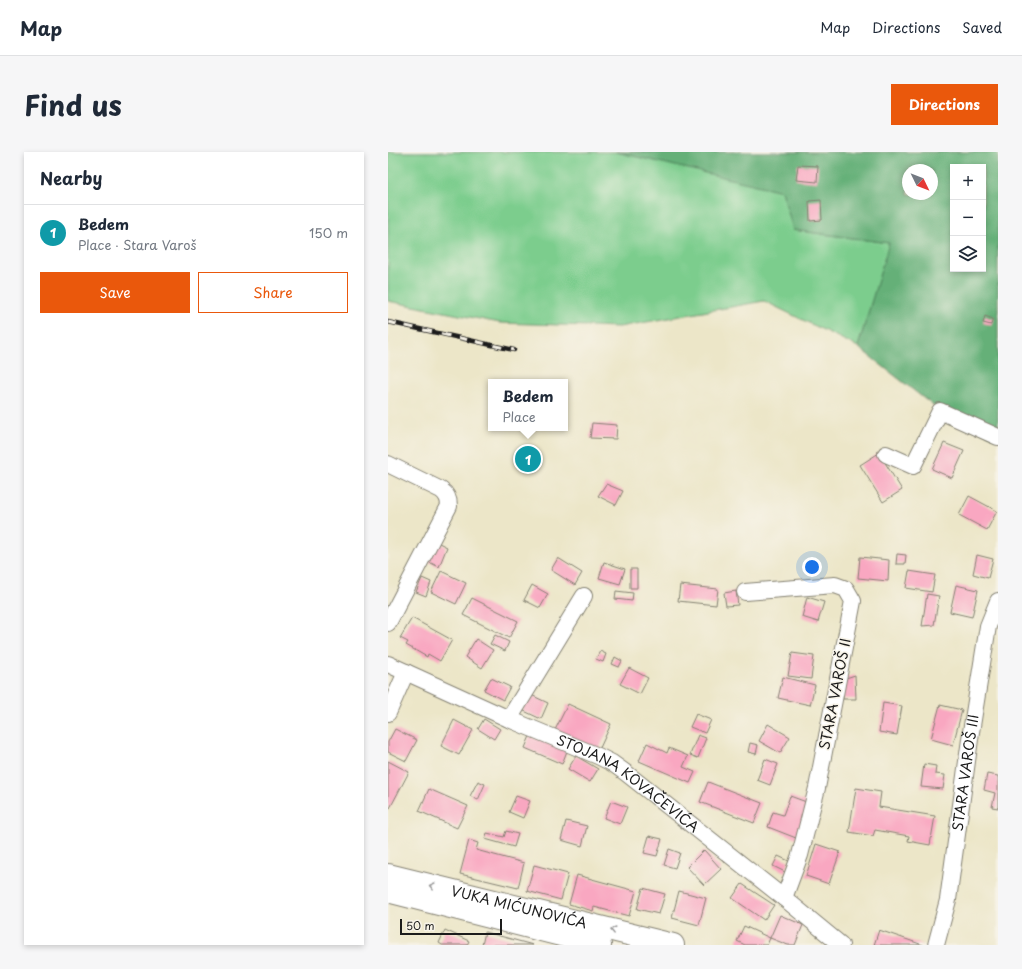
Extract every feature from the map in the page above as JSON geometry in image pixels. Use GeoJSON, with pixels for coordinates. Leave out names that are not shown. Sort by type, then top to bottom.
{"type":"FeatureCollection","features":[{"type":"Feature","properties":{"kind":"main road","name":"VUKA MIĆUNOVIĆA"},"geometry":{"type":"LineString","coordinates":[[388,875],[667,944]]}},
{"type":"Feature","properties":{"kind":"main road","name":"VUKA MIĆUNOVIĆA"},"geometry":{"type":"LineString","coordinates":[[388,891],[600,945]]}},
{"type":"Feature","properties":{"kind":"street"},"geometry":{"type":"LineString","coordinates":[[886,454],[913,466],[940,411],[998,437]]}},
{"type":"Feature","properties":{"kind":"street"},"geometry":{"type":"LineString","coordinates":[[388,464],[444,492],[449,500],[449,506],[388,623]]}},
{"type":"Feature","properties":{"kind":"street","name":"STARA VAROŠ II"},"geometry":{"type":"LineString","coordinates":[[745,592],[835,585],[846,589],[853,600],[817,788],[800,854],[784,898]]}},
{"type":"Feature","properties":{"kind":"street"},"geometry":{"type":"LineString","coordinates":[[508,719],[584,596]]}},
{"type":"Feature","properties":{"kind":"street","name":"STARA VAROŠ III"},"geometry":{"type":"LineString","coordinates":[[936,945],[948,900],[971,732],[988,626],[998,601]]}},
{"type":"Feature","properties":{"kind":"street","name":"STOJANA KOVAČEVIĆA"},"geometry":{"type":"LineString","coordinates":[[388,664],[508,719],[612,763],[784,898],[841,945]]}},
{"type":"Feature","properties":{"kind":"street"},"geometry":{"type":"LineString","coordinates":[[388,714],[406,672]]}},
{"type":"Feature","properties":{"kind":"green space"},"geometry":{"type":"Polygon","coordinates":[[[388,152],[617,152],[782,188],[793,230],[890,243],[858,347],[764,301],[619,327],[500,323],[388,301],[388,152]]]}},
{"type":"Feature","properties":{"kind":"green space"},"geometry":{"type":"Polygon","coordinates":[[[616,152],[998,152],[998,439],[940,411],[858,347],[889,243],[793,230],[782,191],[616,152]]]}},
{"type":"Feature","properties":{"kind":"building"},"geometry":{"type":"Polygon","coordinates":[[[798,165],[818,166],[817,182],[796,180],[798,165]]]}},
{"type":"Feature","properties":{"kind":"building"},"geometry":{"type":"Polygon","coordinates":[[[821,200],[822,220],[810,221],[809,201],[821,200]]]}},
{"type":"Feature","properties":{"kind":"building"},"geometry":{"type":"Polygon","coordinates":[[[985,316],[993,319],[991,325],[983,323],[985,316]]]}},
{"type":"Feature","properties":{"kind":"building"},"geometry":{"type":"Polygon","coordinates":[[[592,423],[617,425],[616,439],[590,438],[592,423]]]}},
{"type":"Feature","properties":{"kind":"building"},"geometry":{"type":"Polygon","coordinates":[[[944,443],[964,451],[952,478],[932,469],[944,443]]]}},
{"type":"Feature","properties":{"kind":"building"},"geometry":{"type":"Polygon","coordinates":[[[879,453],[902,490],[883,502],[860,465],[879,453]]]}},
{"type":"Feature","properties":{"kind":"building"},"geometry":{"type":"Polygon","coordinates":[[[606,484],[623,491],[616,505],[598,496],[606,484]]]}},
{"type":"Feature","properties":{"kind":"building"},"geometry":{"type":"Polygon","coordinates":[[[969,496],[997,511],[987,530],[959,515],[969,496]]]}},
{"type":"Feature","properties":{"kind":"building"},"geometry":{"type":"Polygon","coordinates":[[[437,542],[447,547],[439,567],[429,562],[437,542]]]}},
{"type":"Feature","properties":{"kind":"building"},"geometry":{"type":"Polygon","coordinates":[[[897,554],[906,555],[905,564],[896,564],[897,554]]]}},
{"type":"Feature","properties":{"kind":"building"},"geometry":{"type":"Polygon","coordinates":[[[977,555],[993,559],[988,578],[973,574],[977,555]]]}},
{"type":"Feature","properties":{"kind":"building"},"geometry":{"type":"Polygon","coordinates":[[[860,557],[889,560],[888,581],[858,578],[860,557]]]}},
{"type":"Feature","properties":{"kind":"building"},"geometry":{"type":"Polygon","coordinates":[[[558,558],[582,573],[575,585],[551,570],[558,558]]]}},
{"type":"Feature","properties":{"kind":"building"},"geometry":{"type":"Polygon","coordinates":[[[604,562],[625,569],[620,584],[599,578],[604,562]]]}},
{"type":"Feature","properties":{"kind":"building"},"geometry":{"type":"Polygon","coordinates":[[[630,569],[637,569],[637,588],[630,588],[630,569]]]}},
{"type":"Feature","properties":{"kind":"building"},"geometry":{"type":"Polygon","coordinates":[[[441,571],[466,583],[456,604],[431,592],[441,571]]]}},
{"type":"Feature","properties":{"kind":"building"},"geometry":{"type":"Polygon","coordinates":[[[909,571],[935,575],[932,592],[906,588],[909,571]]]}},
{"type":"Feature","properties":{"kind":"building"},"geometry":{"type":"Polygon","coordinates":[[[422,578],[431,582],[426,596],[416,592],[422,578]]]}},
{"type":"Feature","properties":{"kind":"building"},"geometry":{"type":"Polygon","coordinates":[[[532,585],[548,594],[540,608],[524,600],[532,585]]]}},
{"type":"Feature","properties":{"kind":"building"},"geometry":{"type":"Polygon","coordinates":[[[680,585],[718,589],[716,605],[678,601],[680,585]]]}},
{"type":"Feature","properties":{"kind":"building"},"geometry":{"type":"Polygon","coordinates":[[[956,585],[978,590],[972,617],[950,612],[956,585]]]}},
{"type":"Feature","properties":{"kind":"building"},"geometry":{"type":"Polygon","coordinates":[[[616,591],[633,593],[632,601],[615,599],[616,591]]]}},
{"type":"Feature","properties":{"kind":"building"},"geometry":{"type":"Polygon","coordinates":[[[736,591],[738,605],[726,606],[724,593],[736,591]]]}},
{"type":"Feature","properties":{"kind":"building"},"geometry":{"type":"Polygon","coordinates":[[[927,594],[939,596],[934,625],[922,626],[927,594]]]}},
{"type":"Feature","properties":{"kind":"building"},"geometry":{"type":"Polygon","coordinates":[[[807,597],[824,602],[818,622],[802,617],[807,597]]]}},
{"type":"Feature","properties":{"kind":"building"},"geometry":{"type":"Polygon","coordinates":[[[472,598],[518,621],[509,638],[463,615],[472,598]]]}},
{"type":"Feature","properties":{"kind":"building"},"geometry":{"type":"Polygon","coordinates":[[[412,618],[452,640],[440,661],[428,654],[427,657],[406,645],[408,642],[400,638],[412,618]]]}},
{"type":"Feature","properties":{"kind":"building"},"geometry":{"type":"Polygon","coordinates":[[[495,635],[509,642],[505,651],[490,644],[495,635]]]}},
{"type":"Feature","properties":{"kind":"building"},"geometry":{"type":"Polygon","coordinates":[[[476,639],[493,650],[482,668],[465,657],[476,639]]]}},
{"type":"Feature","properties":{"kind":"building"},"geometry":{"type":"Polygon","coordinates":[[[600,651],[606,654],[603,662],[596,659],[600,651]]]}},
{"type":"Feature","properties":{"kind":"building"},"geometry":{"type":"Polygon","coordinates":[[[792,653],[814,656],[811,679],[788,676],[792,653]]]}},
{"type":"Feature","properties":{"kind":"building"},"geometry":{"type":"Polygon","coordinates":[[[615,657],[622,661],[619,667],[612,664],[615,657]]]}},
{"type":"Feature","properties":{"kind":"building"},"geometry":{"type":"Polygon","coordinates":[[[629,668],[648,678],[640,694],[620,684],[629,668]]]}},
{"type":"Feature","properties":{"kind":"building"},"geometry":{"type":"Polygon","coordinates":[[[855,675],[856,699],[843,699],[843,679],[855,675]]]}},
{"type":"Feature","properties":{"kind":"building"},"geometry":{"type":"Polygon","coordinates":[[[783,677],[815,685],[810,705],[778,698],[783,677]]]}},
{"type":"Feature","properties":{"kind":"building"},"geometry":{"type":"Polygon","coordinates":[[[491,678],[510,687],[503,700],[484,690],[491,678]]]}},
{"type":"Feature","properties":{"kind":"building"},"geometry":{"type":"Polygon","coordinates":[[[529,694],[548,703],[541,719],[522,710],[529,694]]]}},
{"type":"Feature","properties":{"kind":"building"},"geometry":{"type":"Polygon","coordinates":[[[883,703],[902,706],[897,735],[879,732],[883,703]]]}},
{"type":"Feature","properties":{"kind":"building"},"geometry":{"type":"Polygon","coordinates":[[[568,704],[611,724],[599,750],[555,730],[568,704]]]}},
{"type":"Feature","properties":{"kind":"building"},"geometry":{"type":"Polygon","coordinates":[[[940,705],[962,710],[953,745],[931,739],[940,705]]]}},
{"type":"Feature","properties":{"kind":"building"},"geometry":{"type":"Polygon","coordinates":[[[696,714],[711,720],[705,733],[690,727],[696,714]]]}},
{"type":"Feature","properties":{"kind":"building"},"geometry":{"type":"Polygon","coordinates":[[[484,719],[500,729],[494,739],[478,729],[484,719]]]}},
{"type":"Feature","properties":{"kind":"building"},"geometry":{"type":"Polygon","coordinates":[[[454,720],[473,730],[459,755],[441,746],[454,720]]]}},
{"type":"Feature","properties":{"kind":"building"},"geometry":{"type":"Polygon","coordinates":[[[768,724],[790,737],[780,753],[759,741],[768,724]]]}},
{"type":"Feature","properties":{"kind":"building"},"geometry":{"type":"Polygon","coordinates":[[[395,729],[417,740],[406,761],[388,752],[388,742],[395,729]]]}},
{"type":"Feature","properties":{"kind":"building"},"geometry":{"type":"Polygon","coordinates":[[[698,735],[706,738],[698,758],[690,755],[698,735]]]}},
{"type":"Feature","properties":{"kind":"building"},"geometry":{"type":"Polygon","coordinates":[[[530,736],[567,751],[562,764],[525,748],[530,736]]]}},
{"type":"Feature","properties":{"kind":"building"},"geometry":{"type":"Polygon","coordinates":[[[647,743],[667,753],[669,748],[688,756],[683,767],[695,772],[690,783],[639,761],[647,743]]]}},
{"type":"Feature","properties":{"kind":"building"},"geometry":{"type":"Polygon","coordinates":[[[750,743],[758,745],[756,754],[748,752],[750,743]]]}},
{"type":"Feature","properties":{"kind":"building"},"geometry":{"type":"Polygon","coordinates":[[[576,756],[598,769],[590,782],[568,769],[576,756]]]}},
{"type":"Feature","properties":{"kind":"building"},"geometry":{"type":"Polygon","coordinates":[[[765,759],[778,764],[770,785],[757,780],[765,759]]]}},
{"type":"Feature","properties":{"kind":"building"},"geometry":{"type":"Polygon","coordinates":[[[388,761],[409,772],[390,808],[388,807],[388,761]]]}},
{"type":"Feature","properties":{"kind":"building"},"geometry":{"type":"Polygon","coordinates":[[[924,764],[936,766],[935,774],[945,775],[943,789],[921,787],[924,764]]]}},
{"type":"Feature","properties":{"kind":"building"},"geometry":{"type":"Polygon","coordinates":[[[987,774],[998,776],[998,808],[992,807],[995,793],[984,790],[987,774]]]}},
{"type":"Feature","properties":{"kind":"building"},"geometry":{"type":"Polygon","coordinates":[[[478,781],[485,784],[478,800],[470,796],[478,781]]]}},
{"type":"Feature","properties":{"kind":"building"},"geometry":{"type":"Polygon","coordinates":[[[708,782],[762,803],[754,823],[700,802],[708,782]]]}},
{"type":"Feature","properties":{"kind":"building"},"geometry":{"type":"Polygon","coordinates":[[[856,788],[881,792],[879,807],[935,816],[930,845],[908,841],[909,836],[875,830],[873,836],[849,832],[856,788]]]}},
{"type":"Feature","properties":{"kind":"building"},"geometry":{"type":"Polygon","coordinates":[[[429,789],[468,806],[457,828],[419,811],[429,789]]]}},
{"type":"Feature","properties":{"kind":"building"},"geometry":{"type":"Polygon","coordinates":[[[516,796],[530,801],[523,818],[509,812],[516,796]]]}},
{"type":"Feature","properties":{"kind":"building"},"geometry":{"type":"Polygon","coordinates":[[[790,796],[809,803],[796,838],[768,827],[773,812],[783,815],[790,796]]]}},
{"type":"Feature","properties":{"kind":"building"},"geometry":{"type":"Polygon","coordinates":[[[611,801],[627,807],[620,824],[604,818],[611,801]]]}},
{"type":"Feature","properties":{"kind":"building"},"geometry":{"type":"Polygon","coordinates":[[[566,821],[587,826],[582,846],[561,840],[566,821]]]}},
{"type":"Feature","properties":{"kind":"building"},"geometry":{"type":"Polygon","coordinates":[[[506,831],[518,834],[514,847],[485,839],[487,833],[504,837],[506,831]]]}},
{"type":"Feature","properties":{"kind":"building"},"geometry":{"type":"Polygon","coordinates":[[[649,836],[662,839],[657,856],[644,853],[649,836]]]}},
{"type":"Feature","properties":{"kind":"building"},"geometry":{"type":"Polygon","coordinates":[[[469,840],[478,843],[476,850],[524,863],[518,888],[460,874],[469,840]]]}},
{"type":"Feature","properties":{"kind":"building"},"geometry":{"type":"Polygon","coordinates":[[[816,844],[840,852],[829,884],[806,876],[816,844]]]}},
{"type":"Feature","properties":{"kind":"building"},"geometry":{"type":"Polygon","coordinates":[[[669,849],[680,853],[675,868],[664,865],[669,849]]]}},
{"type":"Feature","properties":{"kind":"building"},"geometry":{"type":"Polygon","coordinates":[[[704,850],[721,869],[704,885],[687,867],[704,850]]]}},
{"type":"Feature","properties":{"kind":"building"},"geometry":{"type":"Polygon","coordinates":[[[778,856],[789,861],[785,872],[773,866],[778,856]]]}},
{"type":"Feature","properties":{"kind":"building"},"geometry":{"type":"Polygon","coordinates":[[[534,865],[568,874],[561,900],[527,891],[534,865]]]}},
{"type":"Feature","properties":{"kind":"building"},"geometry":{"type":"Polygon","coordinates":[[[577,875],[636,891],[629,916],[594,907],[593,911],[569,904],[577,875]]]}},
{"type":"Feature","properties":{"kind":"building"},"geometry":{"type":"Polygon","coordinates":[[[742,884],[774,905],[764,920],[732,898],[742,884]]]}},
{"type":"Feature","properties":{"kind":"building"},"geometry":{"type":"Polygon","coordinates":[[[643,888],[665,894],[659,914],[637,909],[643,888]]]}},
{"type":"Feature","properties":{"kind":"building"},"geometry":{"type":"Polygon","coordinates":[[[679,891],[706,898],[699,925],[672,918],[679,891]]]}},
{"type":"Feature","properties":{"kind":"building"},"geometry":{"type":"Polygon","coordinates":[[[780,915],[803,925],[795,945],[788,945],[770,938],[780,915]]]}},
{"type":"Feature","properties":{"kind":"building"},"geometry":{"type":"Polygon","coordinates":[[[744,926],[770,938],[767,945],[745,945],[737,941],[744,926]]]}},
{"type":"Feature","properties":{"kind":"building"},"geometry":{"type":"Polygon","coordinates":[[[445,930],[469,941],[467,945],[442,945],[439,943],[445,930]]]}},
{"type":"Feature","properties":{"kind":"building"},"geometry":{"type":"Polygon","coordinates":[[[879,930],[923,945],[874,945],[879,930]]]}},
{"type":"Feature","properties":{"kind":"building"},"geometry":{"type":"Polygon","coordinates":[[[485,932],[533,945],[482,945],[485,932]]]}},
{"type":"Feature","properties":{"kind":"railway"},"geometry":{"type":"LineString","coordinates":[[388,322],[514,350]]}},
{"type":"Feature","properties":{"kind":"place","name":"Bedem"},"geometry":{"type":"Point","coordinates":[528,459]}}]}
